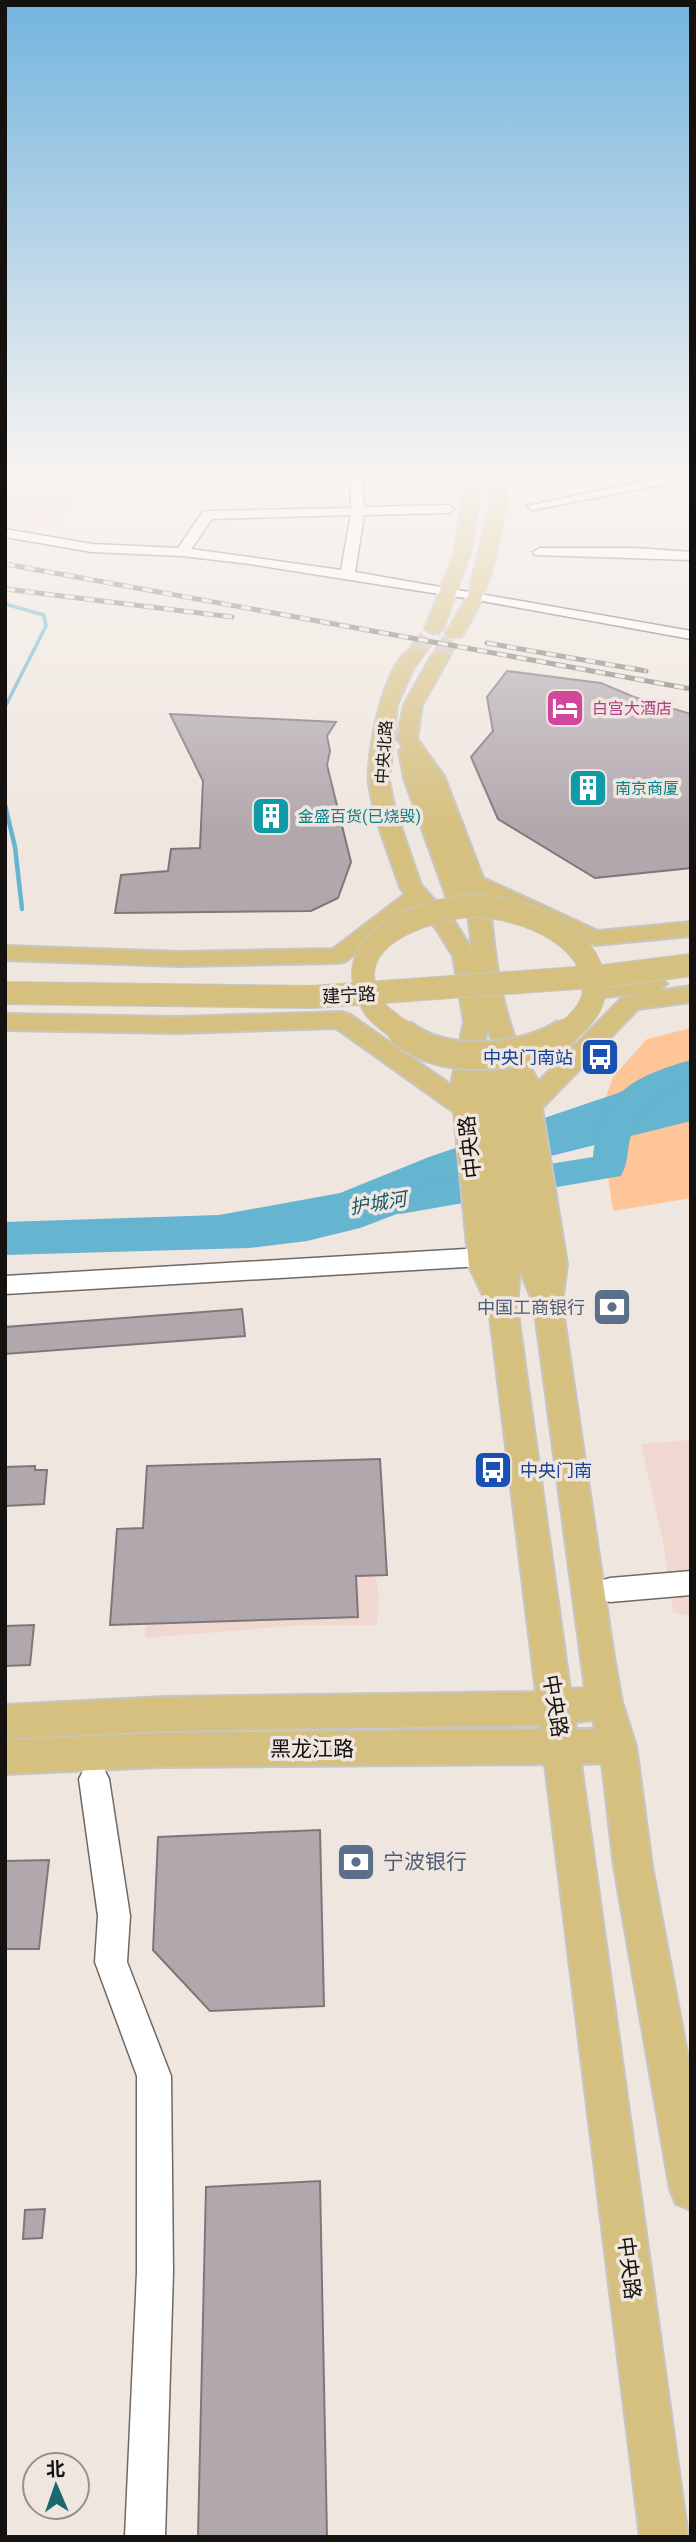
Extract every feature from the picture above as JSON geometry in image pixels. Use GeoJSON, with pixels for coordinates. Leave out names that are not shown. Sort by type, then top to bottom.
{"type":"FeatureCollection","features":[{"type":"Feature","properties":{"kind":"main road"},"geometry":{"type":"LineString","coordinates":[[434,629],[448,592]]}},
{"type":"Feature","properties":{"kind":"main road"},"geometry":{"type":"LineString","coordinates":[[455,633],[478,592]]}},
{"type":"Feature","properties":{"kind":"main road","name":"中央北路"},"geometry":{"type":"LineString","coordinates":[[416,652],[404,668],[388,705],[379,781],[400,858],[425,904]]}},
{"type":"Feature","properties":{"kind":"main road","name":"中央北路"},"geometry":{"type":"LineString","coordinates":[[441,655],[413,705],[407,739],[434,776],[474,881]]}},
{"type":"Feature","properties":{"kind":"main road"},"geometry":{"type":"LineString","coordinates":[[407,739],[414,778],[461,907]]}},
{"type":"Feature","properties":{"kind":"main road"},"geometry":{"type":"LineString","coordinates":[[384,741],[391,780],[425,904]]}},
{"type":"Feature","properties":{"kind":"main road"},"geometry":{"type":"LineString","coordinates":[[474,881],[595,938],[691,929]]}},
{"type":"Feature","properties":{"kind":"main road","name":"中央路"},"geometry":{"type":"LineString","coordinates":[[474,881],[478,894],[484,961],[500,1029],[508,1052],[525,1079],[534,1140],[513,1218],[482,1257],[483,1266],[503,1308],[664,2537]]}},
{"type":"Feature","properties":{"kind":"main road"},"geometry":{"type":"LineString","coordinates":[[7,967],[181,959],[338,956],[425,904],[496,909],[530,917],[559,931],[581,950],[592,969],[595,990],[587,1013],[567,1033],[538,1048],[491,1056],[443,1051],[410,1040],[383,1022],[367,1001],[361,985],[361,969],[369,950],[384,933],[425,904]]}},
{"type":"Feature","properties":{"kind":"main road","name":"中央路"},"geometry":{"type":"LineString","coordinates":[[425,904],[446,926],[464,956],[476,1022],[471,1057],[463,1079],[469,1143],[513,1218]]}},
{"type":"Feature","properties":{"kind":"main road"},"geometry":{"type":"LineString","coordinates":[[581,950],[691,943]]}},
{"type":"Feature","properties":{"kind":"main road","name":"建宁路"},"geometry":{"type":"LineString","coordinates":[[7,967],[163,984],[312,982],[519,969],[691,953]]}},
{"type":"Feature","properties":{"kind":"main road","name":"建宁路"},"geometry":{"type":"LineString","coordinates":[[6,1007],[313,998],[578,978],[691,965]]}},
{"type":"Feature","properties":{"kind":"main road"},"geometry":{"type":"LineString","coordinates":[[7,967],[175,973],[361,969]]}},
{"type":"Feature","properties":{"kind":"main road"},"geometry":{"type":"LineString","coordinates":[[595,990],[691,980]]}},
{"type":"Feature","properties":{"kind":"main road"},"geometry":{"type":"LineString","coordinates":[[530,1105],[631,1002],[691,994]]}},
{"type":"Feature","properties":{"kind":"main road"},"geometry":{"type":"LineString","coordinates":[[6,1007],[194,1010],[367,1001]]}},
{"type":"Feature","properties":{"kind":"main road"},"geometry":{"type":"LineString","coordinates":[[6,1007],[178,1025],[341,1020],[466,1107]]}},
{"type":"Feature","properties":{"kind":"main road"},"geometry":{"type":"LineString","coordinates":[[491,1056],[513,1218],[548,1304],[605,1702],[618,1746],[633,1866],[691,2189]]}},
{"type":"Feature","properties":{"kind":"main road"},"geometry":{"type":"LineString","coordinates":[[503,1308],[513,1218]]}},
{"type":"Feature","properties":{"kind":"main road","name":"黑龙江路"},"geometry":{"type":"LineString","coordinates":[[5,1756],[162,1750],[558,1727],[605,1702]]}},
{"type":"Feature","properties":{"kind":"main road","name":"黑龙江路"},"geometry":{"type":"LineString","coordinates":[[5,1722],[165,1714],[558,1727],[618,1746]]}},
{"type":"Feature","properties":{"kind":"street"},"geometry":{"type":"LineString","coordinates":[[491,592],[691,635]]}},
{"type":"Feature","properties":{"kind":"street"},"geometry":{"type":"LineString","coordinates":[[496,592],[691,621]]}},
{"type":"Feature","properties":{"kind":"street"},"geometry":{"type":"LineString","coordinates":[[5,1284],[482,1257]]}},
{"type":"Feature","properties":{"kind":"street"},"geometry":{"type":"LineString","coordinates":[[610,1590],[691,1583]]}},
{"type":"Feature","properties":{"kind":"street"},"geometry":{"type":"LineString","coordinates":[[94,1779],[114,1916],[111,1962],[154,2076],[155,2272],[145,2537]]}},
{"type":"Feature","properties":{"kind":"shaded area"},"geometry":{"type":"Polygon","coordinates":[[[691,1028],[691,1198],[613,1211],[607,1170],[598,1163],[605,1155],[601,1131],[604,1103],[613,1077],[647,1039],[691,1028]]]}},
{"type":"Feature","properties":{"kind":"shaded area"},"geometry":{"type":"Polygon","coordinates":[[[691,1440],[691,1616],[673,1612],[663,1541],[641,1444],[691,1440]]]}},
{"type":"Feature","properties":{"kind":"shaded area"},"geometry":{"type":"Polygon","coordinates":[[[369,1539],[379,1596],[377,1625],[304,1625],[145,1638],[147,1593],[369,1539]]]}},
{"type":"Feature","properties":{"kind":"water"},"geometry":{"type":"Polygon","coordinates":[[[691,1062],[691,1121],[547,1157],[360,1228],[307,1241],[249,1248],[5,1255],[5,1222],[219,1215],[340,1193],[429,1157],[618,1093],[691,1062]]]}},
{"type":"Feature","properties":{"kind":"building","name":"南京商厦"},"geometry":{"type":"Polygon","coordinates":[[[507,671],[601,683],[634,697],[691,714],[691,868],[595,878],[498,819],[471,757],[493,731],[487,697],[507,671]]]}},
{"type":"Feature","properties":{"kind":"building","name":"金盛百货(已烧毁)"},"geometry":{"type":"Polygon","coordinates":[[[170,714],[336,722],[327,736],[330,751],[327,765],[351,862],[338,898],[311,911],[115,913],[121,875],[168,871],[171,849],[200,848],[203,781],[170,714]]]}},
{"type":"Feature","properties":{"kind":"building"},"geometry":{"type":"Polygon","coordinates":[[[242,1309],[245,1336],[5,1354],[5,1327],[242,1309]]]}},
{"type":"Feature","properties":{"kind":"building"},"geometry":{"type":"Polygon","coordinates":[[[380,1459],[387,1575],[356,1576],[358,1617],[110,1625],[117,1529],[143,1528],[147,1466],[380,1459]]]}},
{"type":"Feature","properties":{"kind":"building"},"geometry":{"type":"Polygon","coordinates":[[[35,1466],[35,1470],[47,1470],[44,1504],[5,1506],[5,1467],[35,1466]]]}},
{"type":"Feature","properties":{"kind":"building"},"geometry":{"type":"Polygon","coordinates":[[[34,1625],[30,1665],[5,1666],[5,1626],[34,1625]]]}},
{"type":"Feature","properties":{"kind":"building"},"geometry":{"type":"Polygon","coordinates":[[[320,1830],[324,2006],[210,2011],[153,1950],[158,1837],[320,1830]]]}},
{"type":"Feature","properties":{"kind":"building"},"geometry":{"type":"Polygon","coordinates":[[[49,1860],[39,1949],[5,1949],[5,1861],[49,1860]]]}},
{"type":"Feature","properties":{"kind":"building"},"geometry":{"type":"Polygon","coordinates":[[[320,2181],[327,2537],[198,2537],[206,2187],[320,2181]]]}},
{"type":"Feature","properties":{"kind":"building"},"geometry":{"type":"Polygon","coordinates":[[[45,2209],[42,2238],[23,2239],[25,2210],[45,2209]]]}},
{"type":"Feature","properties":{"kind":"waterway"},"geometry":{"type":"LineString","coordinates":[[5,604],[44,615],[46,626],[5,707]]}},
{"type":"Feature","properties":{"kind":"waterway"},"geometry":{"type":"LineString","coordinates":[[5,805],[15,847],[22,909]]}},
{"type":"Feature","properties":{"kind":"waterway","name":"护城河"},"geometry":{"type":"LineString","coordinates":[[400,1201],[609,1167],[615,1128],[630,1101],[655,1084],[691,1071]]}},
{"type":"Feature","properties":{"kind":"tunnel"},"geometry":{"type":"LineString","coordinates":[[416,652],[434,629]]}},
{"type":"Feature","properties":{"kind":"tunnel"},"geometry":{"type":"LineString","coordinates":[[441,655],[455,633]]}},
{"type":"Feature","properties":{"kind":"railway"},"geometry":{"type":"LineString","coordinates":[[26,592],[232,617]]}},
{"type":"Feature","properties":{"kind":"railway"},"geometry":{"type":"LineString","coordinates":[[157,592],[691,689]]}},
{"type":"Feature","properties":{"kind":"railway"},"geometry":{"type":"LineString","coordinates":[[487,643],[646,671]]}},
{"type":"Feature","properties":{"kind":"place","name":"白宫大酒店"},"geometry":{"type":"Point","coordinates":[565,708]}},
{"type":"Feature","properties":{"kind":"place","name":"南京商厦"},"geometry":{"type":"Point","coordinates":[588,788]}},
{"type":"Feature","properties":{"kind":"place","name":"金盛百货(已烧毁)"},"geometry":{"type":"Point","coordinates":[271,816]}},
{"type":"Feature","properties":{"kind":"place","name":"中央门南站"},"geometry":{"type":"Point","coordinates":[600,1057]}},
{"type":"Feature","properties":{"kind":"place","name":"中国工商银行"},"geometry":{"type":"Point","coordinates":[612,1307]}},
{"type":"Feature","properties":{"kind":"place","name":"中央门南"},"geometry":{"type":"Point","coordinates":[493,1470]}},
{"type":"Feature","properties":{"kind":"place","name":"宁波银行"},"geometry":{"type":"Point","coordinates":[356,1862]}}]}
